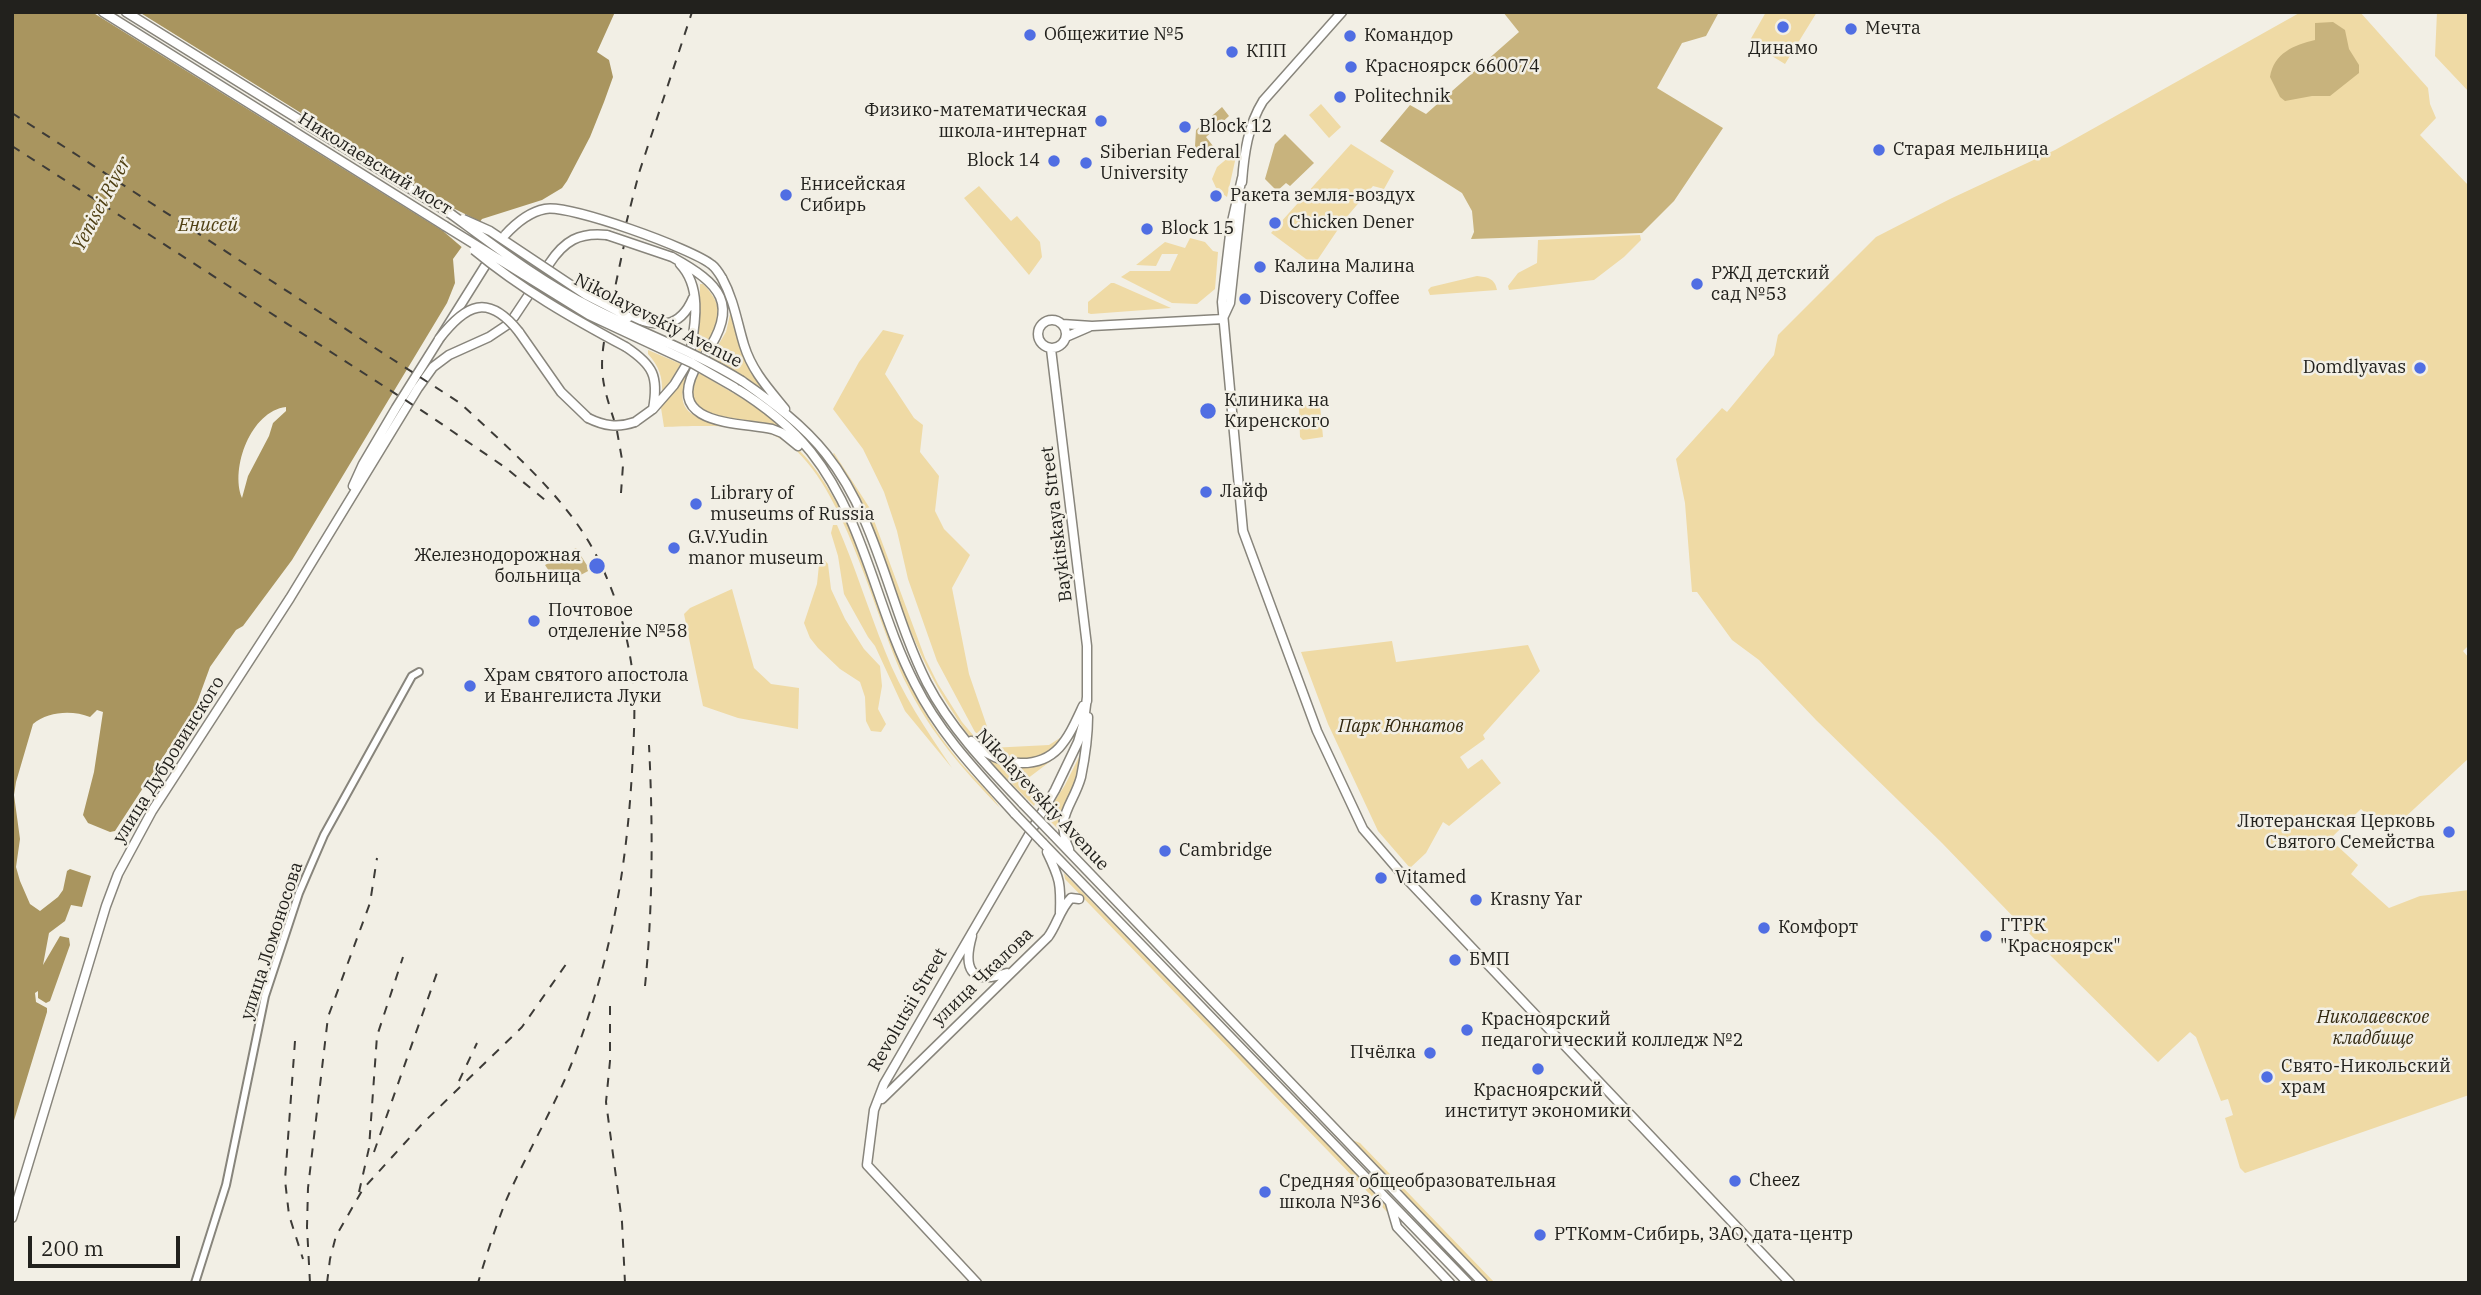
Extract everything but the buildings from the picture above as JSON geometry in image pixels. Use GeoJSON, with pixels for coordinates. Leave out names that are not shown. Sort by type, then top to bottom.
{"type":"FeatureCollection","features":[{"type":"Feature","properties":{"kind":"main road","name":"Николаевский мост"},"geometry":{"type":"LineString","coordinates":[[103,12],[445,226],[497,268],[557,309],[640,356],[654,375],[653,409]]}},
{"type":"Feature","properties":{"kind":"main road","name":"Николаевский мост"},"geometry":{"type":"LineString","coordinates":[[126,12],[451,215],[490,231],[586,295],[629,317],[661,325],[673,322],[689,308],[693,292]]}},
{"type":"Feature","properties":{"kind":"main road"},"geometry":{"type":"LineString","coordinates":[[1342,12],[1263,101],[1256,112],[1249,134],[1242,178],[1232,290],[1223,319],[1246,543],[1317,731],[1363,829],[1400,872],[1790,1283]]}},
{"type":"Feature","properties":{"kind":"main road"},"geometry":{"type":"LineString","coordinates":[[505,235],[528,215],[546,209],[570,210],[689,252],[712,265],[732,297],[744,345],[753,368],[798,425]]}},
{"type":"Feature","properties":{"kind":"main road","name":"Nikolayevskiy Avenue"},"geometry":{"type":"LineString","coordinates":[[451,215],[579,301],[698,357],[798,425],[828,456],[850,490],[913,652],[934,697],[981,761],[1483,1283]]}},
{"type":"Feature","properties":{"kind":"main road","name":"Nikolayevskiy Avenue"},"geometry":{"type":"LineString","coordinates":[[445,226],[589,316],[738,384],[806,446],[821,466],[849,515],[899,648],[921,695],[953,744],[1015,814],[1468,1283]]}},
{"type":"Feature","properties":{"kind":"main road"},"geometry":{"type":"LineString","coordinates":[[549,264],[571,239],[593,233],[607,235],[672,257],[705,277],[719,297],[724,317],[719,334],[705,355]]}},
{"type":"Feature","properties":{"kind":"main road"},"geometry":{"type":"LineString","coordinates":[[672,257],[689,275],[693,292],[695,312],[691,348]]}},
{"type":"Feature","properties":{"kind":"main road"},"geometry":{"type":"LineString","coordinates":[[349,499],[363,464],[485,266]]}},
{"type":"Feature","properties":{"kind":"main road"},"geometry":{"type":"LineString","coordinates":[[349,499],[404,408],[433,367],[449,355],[489,337],[510,321],[528,296]]}},
{"type":"Feature","properties":{"kind":"main road"},"geometry":{"type":"LineString","coordinates":[[439,339],[463,312],[490,307],[500,312],[519,332],[562,392],[588,418],[600,424],[614,426],[635,422],[653,409],[674,385],[685,367]]}},
{"type":"Feature","properties":{"kind":"main road"},"geometry":{"type":"LineString","coordinates":[[1092,326],[1066,337],[1062,345],[1051,349],[1040,343],[1037,336],[1039,328],[1049,320],[1062,324],[1092,326],[1223,319]]}},
{"type":"Feature","properties":{"kind":"main road"},"geometry":{"type":"LineString","coordinates":[[1062,324],[1066,337]]}},
{"type":"Feature","properties":{"kind":"main road","name":"Baykitskaya Street"},"geometry":{"type":"LineString","coordinates":[[1051,349],[1087,646],[1087,697]]}},
{"type":"Feature","properties":{"kind":"main road"},"geometry":{"type":"LineString","coordinates":[[694,372],[689,381],[688,397],[700,415],[782,433],[821,466]]}},
{"type":"Feature","properties":{"kind":"main road","name":"улица Дубровинского"},"geometry":{"type":"LineString","coordinates":[[12,1218],[118,874],[152,811],[290,598],[349,499]]}},
{"type":"Feature","properties":{"kind":"main road"},"geometry":{"type":"LineString","coordinates":[[958,730],[988,755],[1013,762],[1036,763],[1053,754],[1064,743],[1087,697]]}},
{"type":"Feature","properties":{"kind":"main road"},"geometry":{"type":"LineString","coordinates":[[1073,858],[1066,843],[1063,823],[1080,780],[1087,744],[1087,697]]}},
{"type":"Feature","properties":{"kind":"main road","name":"Revolutsii Street"},"geometry":{"type":"LineString","coordinates":[[977,1283],[867,1165],[874,1110],[884,1084],[1042,813],[1070,760],[1084,720],[1087,697]]}},
{"type":"Feature","properties":{"kind":"main road"},"geometry":{"type":"LineString","coordinates":[[1043,843],[1062,889],[1060,914]]}},
{"type":"Feature","properties":{"kind":"main road","name":"улица Чкалова"},"geometry":{"type":"LineString","coordinates":[[874,1110],[886,1093],[1048,937],[1071,898],[1079,899]]}},
{"type":"Feature","properties":{"kind":"main road"},"geometry":{"type":"LineString","coordinates":[[976,923],[967,956],[971,971],[993,978],[1011,971]]}},
{"type":"Feature","properties":{"kind":"main road"},"geometry":{"type":"LineString","coordinates":[[1389,1200],[1397,1227],[1450,1283]]}},
{"type":"Feature","properties":{"kind":"street","name":"улица Ломоносова"},"geometry":{"type":"LineString","coordinates":[[195,1283],[226,1185],[265,996],[299,893],[324,835],[350,787],[412,676],[419,672]]}},
{"type":"Feature","properties":{"kind":"green space","name":"Динамо"},"geometry":{"type":"Polygon","coordinates":[[[1766,12],[1817,12],[1785,64],[1749,42],[1766,12]]]}},
{"type":"Feature","properties":{"kind":"green space","name":"Николаевское кладбище"},"geometry":{"type":"Polygon","coordinates":[[[2301,12],[2360,12],[2428,88],[2430,104],[2436,118],[2420,135],[2469,186],[2469,645],[2463,651],[2469,658],[2469,758],[2388,833],[2361,809],[2333,836],[2333,842],[2358,865],[2351,874],[2389,908],[2420,896],[2469,890],[2469,1095],[2245,1173],[2240,1168],[2225,1118],[2233,1115],[2228,1099],[2221,1101],[2196,1037],[2190,1032],[2158,1062],[1759,660],[1732,640],[1697,592],[1692,592],[1685,503],[1676,459],[1722,408],[1727,412],[1774,355],[1778,335],[1876,237],[2055,150],[2301,12]]]}},
{"type":"Feature","properties":{"kind":"green space"},"geometry":{"type":"Polygon","coordinates":[[[2437,12],[2469,12],[2469,92],[2435,56],[2437,12]]]}},
{"type":"Feature","properties":{"kind":"green space"},"geometry":{"type":"Polygon","coordinates":[[[1321,104],[1341,127],[1329,138],[1309,115],[1321,104]]]}},
{"type":"Feature","properties":{"kind":"green space"},"geometry":{"type":"Polygon","coordinates":[[[1351,144],[1394,171],[1384,189],[1373,186],[1345,219],[1314,265],[1271,233],[1351,144]]]}},
{"type":"Feature","properties":{"kind":"green space"},"geometry":{"type":"Polygon","coordinates":[[[1235,152],[1227,197],[1217,190],[1212,179],[1217,167],[1235,152]]]}},
{"type":"Feature","properties":{"kind":"green space"},"geometry":{"type":"Polygon","coordinates":[[[979,186],[1011,221],[1017,216],[1040,242],[1042,257],[1029,275],[964,198],[979,186]]]}},
{"type":"Feature","properties":{"kind":"green space"},"geometry":{"type":"Polygon","coordinates":[[[1640,235],[1641,240],[1624,257],[1594,280],[1509,290],[1508,286],[1518,273],[1537,263],[1538,240],[1640,235]]]}},
{"type":"Feature","properties":{"kind":"green space"},"geometry":{"type":"Polygon","coordinates":[[[1190,238],[1205,242],[1213,251],[1218,252],[1215,289],[1197,304],[1172,303],[1121,277],[1130,271],[1170,271],[1178,254],[1162,254],[1156,266],[1136,265],[1165,242],[1185,248],[1190,238]]]}},
{"type":"Feature","properties":{"kind":"green space"},"geometry":{"type":"Polygon","coordinates":[[[1477,276],[1492,281],[1497,290],[1430,295],[1428,290],[1431,287],[1477,276]]]}},
{"type":"Feature","properties":{"kind":"green space"},"geometry":{"type":"Polygon","coordinates":[[[1111,283],[1171,308],[1088,313],[1088,302],[1111,283]]]}},
{"type":"Feature","properties":{"kind":"green space"},"geometry":{"type":"Polygon","coordinates":[[[700,284],[711,293],[718,310],[713,334],[702,352],[695,349],[700,284]]]}},
{"type":"Feature","properties":{"kind":"green space"},"geometry":{"type":"Polygon","coordinates":[[[731,310],[750,366],[761,389],[711,357],[726,332],[731,310]]]}},
{"type":"Feature","properties":{"kind":"green space"},"geometry":{"type":"Polygon","coordinates":[[[883,330],[904,335],[885,374],[914,418],[923,425],[920,452],[939,476],[935,511],[944,529],[970,555],[952,588],[969,674],[992,741],[975,732],[937,661],[908,579],[897,531],[884,492],[863,449],[833,409],[859,362],[883,330]]]}},
{"type":"Feature","properties":{"kind":"green space"},"geometry":{"type":"Polygon","coordinates":[[[648,350],[681,364],[662,394],[660,372],[648,350]]]}},
{"type":"Feature","properties":{"kind":"green space"},"geometry":{"type":"Polygon","coordinates":[[[689,367],[692,368],[683,388],[683,403],[690,413],[702,419],[766,431],[778,436],[805,456],[827,487],[855,542],[899,660],[918,699],[945,742],[1000,808],[949,750],[917,703],[895,657],[839,515],[822,482],[802,456],[779,438],[754,430],[723,426],[664,427],[661,408],[689,367]]]}},
{"type":"Feature","properties":{"kind":"green space"},"geometry":{"type":"Polygon","coordinates":[[[698,374],[755,406],[783,429],[703,410],[693,397],[693,387],[698,374]]]}},
{"type":"Feature","properties":{"kind":"green space"},"geometry":{"type":"Polygon","coordinates":[[[1317,403],[1320,405],[1323,437],[1303,440],[1300,437],[1299,406],[1317,403]]]}},
{"type":"Feature","properties":{"kind":"green space"},"geometry":{"type":"Polygon","coordinates":[[[834,453],[869,507],[925,658],[962,722],[978,741],[990,748],[1049,745],[1060,738],[1062,740],[1047,754],[1029,759],[997,756],[984,751],[971,739],[927,668],[865,510],[834,453]]]}},
{"type":"Feature","properties":{"kind":"green space"},"geometry":{"type":"Polygon","coordinates":[[[833,525],[837,525],[844,540],[891,667],[924,726],[952,768],[905,711],[875,646],[844,594],[831,533],[833,525]]]}},
{"type":"Feature","properties":{"kind":"green space"},"geometry":{"type":"Polygon","coordinates":[[[820,555],[828,564],[831,589],[845,619],[864,649],[880,666],[882,686],[878,709],[886,724],[881,732],[871,731],[866,721],[865,697],[860,682],[840,669],[818,648],[804,623],[817,584],[820,555]]]}},
{"type":"Feature","properties":{"kind":"green space"},"geometry":{"type":"Polygon","coordinates":[[[732,589],[754,668],[771,684],[799,688],[798,729],[738,718],[703,706],[684,614],[690,608],[732,589]]]}},
{"type":"Feature","properties":{"kind":"green space","name":"Парк Юннатов"},"geometry":{"type":"Polygon","coordinates":[[[1392,641],[1396,662],[1528,645],[1540,671],[1483,735],[1485,739],[1460,757],[1468,769],[1482,759],[1501,783],[1449,826],[1443,822],[1426,853],[1410,868],[1378,831],[1328,724],[1301,652],[1392,641]]]}},
{"type":"Feature","properties":{"kind":"green space"},"geometry":{"type":"Polygon","coordinates":[[[1083,749],[1079,776],[1060,818],[1061,832],[1045,816],[1065,785],[1083,749]]]}},
{"type":"Feature","properties":{"kind":"green space"},"geometry":{"type":"Polygon","coordinates":[[[1060,754],[1027,779],[1039,794],[1034,806],[986,758],[1035,766],[1060,754]]]}},
{"type":"Feature","properties":{"kind":"green space"},"geometry":{"type":"Polygon","coordinates":[[[1064,873],[1388,1207],[1389,1214],[1065,879],[1064,873]]]}},
{"type":"Feature","properties":{"kind":"green space"},"geometry":{"type":"Polygon","coordinates":[[[1350,1139],[1360,1143],[1495,1283],[1490,1283],[1350,1139]]]}},
{"type":"Feature","properties":{"kind":"shaded area"},"geometry":{"type":"Polygon","coordinates":[[[1503,12],[1719,12],[1706,36],[1682,43],[1657,88],[1723,128],[1674,201],[1642,233],[1471,239],[1474,232],[1472,211],[1462,193],[1380,141],[1410,105],[1426,114],[1519,32],[1503,12]]]}},
{"type":"Feature","properties":{"kind":"shaded area"},"geometry":{"type":"Polygon","coordinates":[[[2333,22],[2345,30],[2349,49],[2359,65],[2359,73],[2330,96],[2285,101],[2280,97],[2270,77],[2276,62],[2286,51],[2315,40],[2315,23],[2333,22]]]}},
{"type":"Feature","properties":{"kind":"shaded area"},"geometry":{"type":"Polygon","coordinates":[[[1222,107],[1229,116],[1206,137],[1213,146],[1206,160],[1195,146],[1196,130],[1222,107]]]}},
{"type":"Feature","properties":{"kind":"shaded area"},"geometry":{"type":"Polygon","coordinates":[[[1285,134],[1314,163],[1290,186],[1286,183],[1277,191],[1265,179],[1275,144],[1285,134]]]}},
{"type":"Feature","properties":{"kind":"shaded area"},"geometry":{"type":"Polygon","coordinates":[[[576,548],[590,570],[575,578],[549,571],[545,565],[576,548]]]}},
{"type":"Feature","properties":{"kind":"water","name":"Енисей"},"geometry":{"type":"Polygon","coordinates":[[[12,12],[615,12],[597,52],[609,60],[613,77],[590,137],[567,181],[562,188],[542,200],[482,219],[453,259],[455,283],[447,303],[292,560],[210,667],[195,708],[115,831],[110,832],[88,823],[83,815],[94,772],[103,712],[97,710],[90,717],[76,713],[53,714],[33,724],[14,795],[20,839],[16,867],[20,881],[30,904],[40,911],[63,890],[67,871],[70,869],[91,876],[82,907],[71,905],[65,921],[49,933],[43,965],[60,936],[69,938],[70,945],[50,1001],[46,1003],[38,998],[38,991],[35,993],[36,1002],[47,1008],[47,1012],[12,1127],[12,12]],[[286,407],[263,419],[246,443],[239,472],[242,498],[248,476],[273,423],[286,411],[286,407]]]}},
{"type":"Feature","properties":{"kind":"pier"},"geometry":{"type":"Polygon","coordinates":[[[92,12],[139,12],[455,209],[483,223],[464,249],[443,231],[92,12]]]}},
{"type":"Feature","properties":{"kind":"railway"},"geometry":{"type":"LineString","coordinates":[[626,224],[639,173],[692,12]]}},
{"type":"Feature","properties":{"kind":"railway"},"geometry":{"type":"LineString","coordinates":[[12,113],[460,403],[551,491],[582,530],[606,576],[624,629],[634,685],[629,810],[614,921],[596,992],[571,1065],[505,1203],[478,1283]]}},
{"type":"Feature","properties":{"kind":"railway"},"geometry":{"type":"LineString","coordinates":[[12,146],[430,416],[506,468],[545,500]]}},
{"type":"Feature","properties":{"kind":"railway"},"geometry":{"type":"LineString","coordinates":[[612,302],[624,245]]}},
{"type":"Feature","properties":{"kind":"railway"},"geometry":{"type":"LineString","coordinates":[[604,342],[603,381],[614,420]]}},
{"type":"Feature","properties":{"kind":"railway"},"geometry":{"type":"LineString","coordinates":[[617,431],[623,465],[621,493]]}},
{"type":"Feature","properties":{"kind":"railway"},"geometry":{"type":"LineString","coordinates":[[645,986],[652,866],[649,745]]}},
{"type":"Feature","properties":{"kind":"railway"},"geometry":{"type":"LineString","coordinates":[[310,1283],[308,1188],[328,1017],[370,903],[377,858]]}},
{"type":"Feature","properties":{"kind":"railway"},"geometry":{"type":"LineString","coordinates":[[359,1192],[369,1148],[377,1036],[403,957]]}},
{"type":"Feature","properties":{"kind":"railway"},"geometry":{"type":"LineString","coordinates":[[327,1283],[336,1236],[363,1189],[423,1123],[522,1027],[569,960]]}},
{"type":"Feature","properties":{"kind":"railway"},"geometry":{"type":"LineString","coordinates":[[374,1152],[438,970]]}},
{"type":"Feature","properties":{"kind":"railway"},"geometry":{"type":"LineString","coordinates":[[610,1006],[610,1061],[606,1102],[622,1222],[625,1283]]}},
{"type":"Feature","properties":{"kind":"railway"},"geometry":{"type":"LineString","coordinates":[[295,1041],[285,1180],[289,1215],[303,1259]]}},
{"type":"Feature","properties":{"kind":"railway"},"geometry":{"type":"LineString","coordinates":[[459,1081],[477,1043]]}},
{"type":"Feature","properties":{"kind":"place","name":"Динамо"},"geometry":{"type":"Point","coordinates":[1783,27]}},
{"type":"Feature","properties":{"kind":"place","name":"Мечта"},"geometry":{"type":"Point","coordinates":[1851,29]}},
{"type":"Feature","properties":{"kind":"place","name":"Общежитие №5"},"geometry":{"type":"Point","coordinates":[1030,35]}},
{"type":"Feature","properties":{"kind":"place","name":"Командор"},"geometry":{"type":"Point","coordinates":[1350,36]}},
{"type":"Feature","properties":{"kind":"place","name":"КПП"},"geometry":{"type":"Point","coordinates":[1232,52]}},
{"type":"Feature","properties":{"kind":"place","name":"Красноярск 660074"},"geometry":{"type":"Point","coordinates":[1351,67]}},
{"type":"Feature","properties":{"kind":"place","name":"Politechnik"},"geometry":{"type":"Point","coordinates":[1340,97]}},
{"type":"Feature","properties":{"kind":"place","name":"Физико-математическая школа-интернат"},"geometry":{"type":"Point","coordinates":[1101,121]}},
{"type":"Feature","properties":{"kind":"place","name":"Block 12"},"geometry":{"type":"Point","coordinates":[1185,127]}},
{"type":"Feature","properties":{"kind":"place","name":"Старая мельница"},"geometry":{"type":"Point","coordinates":[1879,150]}},
{"type":"Feature","properties":{"kind":"place","name":"Block 14"},"geometry":{"type":"Point","coordinates":[1054,161]}},
{"type":"Feature","properties":{"kind":"place","name":"Siberian Federal University"},"geometry":{"type":"Point","coordinates":[1086,163]}},
{"type":"Feature","properties":{"kind":"place","name":"Енисейская Сибирь"},"geometry":{"type":"Point","coordinates":[786,195]}},
{"type":"Feature","properties":{"kind":"place","name":"Ракета земля-воздух"},"geometry":{"type":"Point","coordinates":[1216,196]}},
{"type":"Feature","properties":{"kind":"place","name":"Chicken Dener"},"geometry":{"type":"Point","coordinates":[1275,223]}},
{"type":"Feature","properties":{"kind":"place","name":"Block 15"},"geometry":{"type":"Point","coordinates":[1147,229]}},
{"type":"Feature","properties":{"kind":"place","name":"Калина Малина"},"geometry":{"type":"Point","coordinates":[1260,267]}},
{"type":"Feature","properties":{"kind":"place","name":"РЖД детский сад №53"},"geometry":{"type":"Point","coordinates":[1697,284]}},
{"type":"Feature","properties":{"kind":"place","name":"Discovery Coffee"},"geometry":{"type":"Point","coordinates":[1245,299]}},
{"type":"Feature","properties":{"kind":"place","name":"Domdlyavas"},"geometry":{"type":"Point","coordinates":[2420,368]}},
{"type":"Feature","properties":{"kind":"place","name":"Клиника на Киренского"},"geometry":{"type":"Point","coordinates":[1208,411]}},
{"type":"Feature","properties":{"kind":"place","name":"Лайф"},"geometry":{"type":"Point","coordinates":[1206,492]}},
{"type":"Feature","properties":{"kind":"place","name":"Library of museums of Russia"},"geometry":{"type":"Point","coordinates":[696,504]}},
{"type":"Feature","properties":{"kind":"place","name":"G.V.Yudin manor museum"},"geometry":{"type":"Point","coordinates":[674,548]}},
{"type":"Feature","properties":{"kind":"place","name":"Железнодорожная больница"},"geometry":{"type":"Point","coordinates":[597,566]}},
{"type":"Feature","properties":{"kind":"place","name":"Почтовое отделение №58"},"geometry":{"type":"Point","coordinates":[534,621]}},
{"type":"Feature","properties":{"kind":"place","name":"Храм святого апостола и Евангелиста Луки"},"geometry":{"type":"Point","coordinates":[470,686]}},
{"type":"Feature","properties":{"kind":"place","name":"Лютеранская Церковь Святого Семейства"},"geometry":{"type":"Point","coordinates":[2449,832]}},
{"type":"Feature","properties":{"kind":"place","name":"Cambridge"},"geometry":{"type":"Point","coordinates":[1165,851]}},
{"type":"Feature","properties":{"kind":"place","name":"Vitamed"},"geometry":{"type":"Point","coordinates":[1381,878]}},
{"type":"Feature","properties":{"kind":"place","name":"Krasny Yar"},"geometry":{"type":"Point","coordinates":[1476,900]}},
{"type":"Feature","properties":{"kind":"place","name":"Комфорт"},"geometry":{"type":"Point","coordinates":[1764,928]}},
{"type":"Feature","properties":{"kind":"place","name":"ГТРК \"Красноярск\""},"geometry":{"type":"Point","coordinates":[1986,936]}},
{"type":"Feature","properties":{"kind":"place","name":"БМП"},"geometry":{"type":"Point","coordinates":[1455,960]}},
{"type":"Feature","properties":{"kind":"place","name":"Красноярский педагогический колледж №2"},"geometry":{"type":"Point","coordinates":[1467,1030]}},
{"type":"Feature","properties":{"kind":"place","name":"Пчёлка"},"geometry":{"type":"Point","coordinates":[1430,1053]}},
{"type":"Feature","properties":{"kind":"place","name":"Красноярский институт экономики"},"geometry":{"type":"Point","coordinates":[1538,1069]}},
{"type":"Feature","properties":{"kind":"place","name":"Свято-Никольский храм"},"geometry":{"type":"Point","coordinates":[2267,1077]}},
{"type":"Feature","properties":{"kind":"place","name":"Cheez"},"geometry":{"type":"Point","coordinates":[1735,1181]}},
{"type":"Feature","properties":{"kind":"place","name":"Средняя общеобразовательная школа №36"},"geometry":{"type":"Point","coordinates":[1265,1192]}},
{"type":"Feature","properties":{"kind":"place","name":"РТКомм-Сибирь, ЗАО, дата-центр"},"geometry":{"type":"Point","coordinates":[1540,1235]}},
{"type":"Feature","properties":{"kind":"water label","name":"Yenisei River"},"geometry":{"type":"Point","coordinates":[102,204]}}]}
